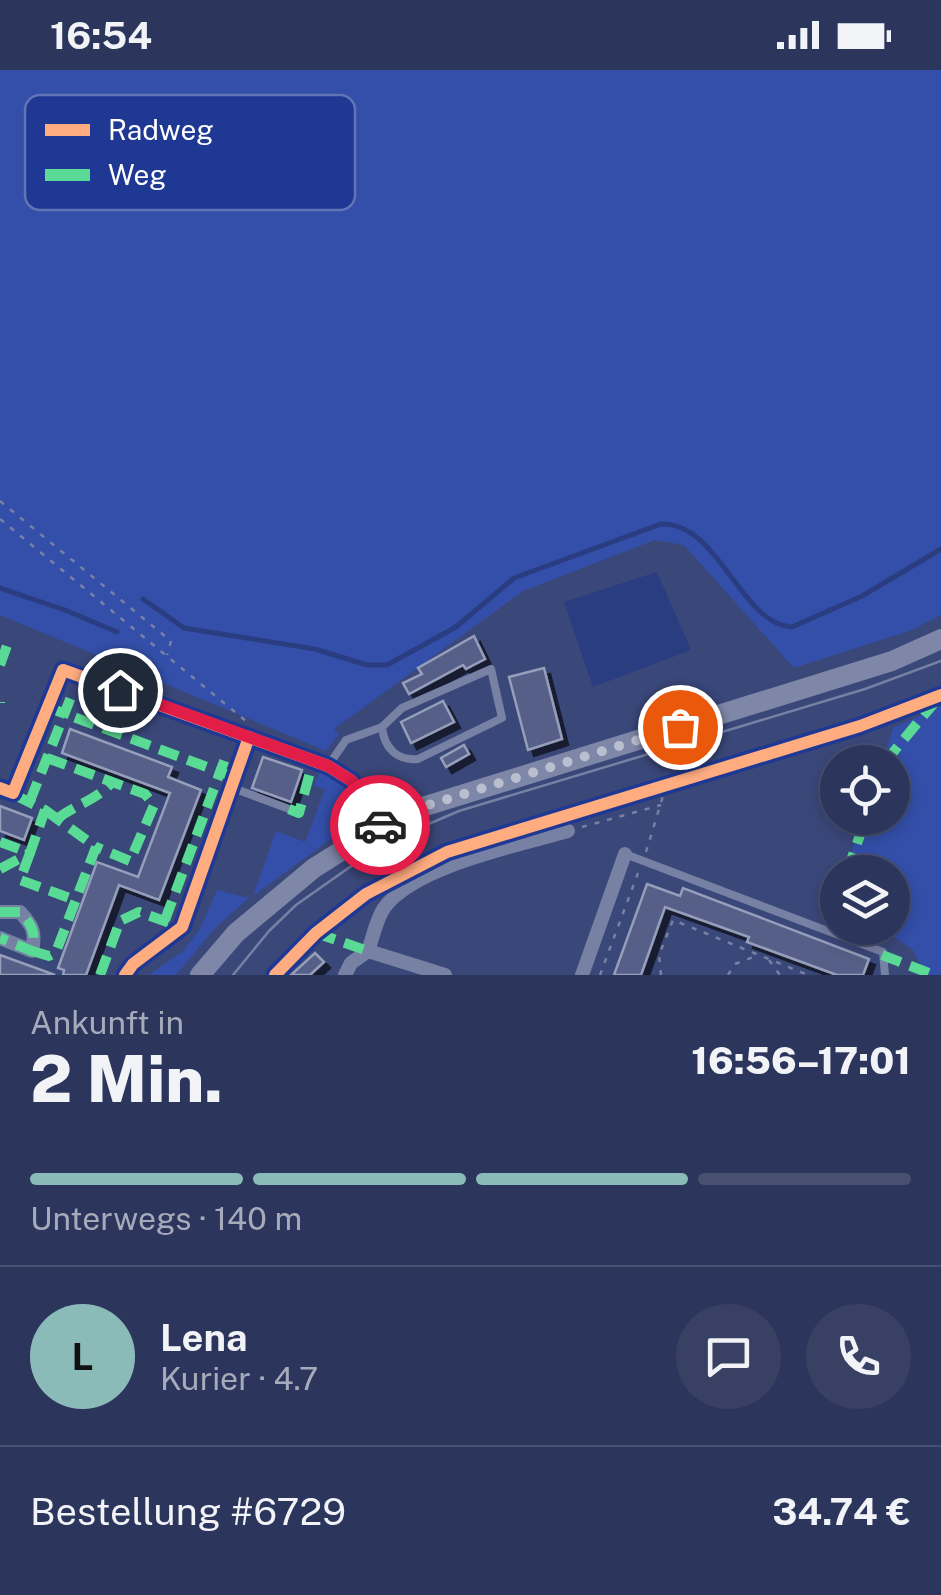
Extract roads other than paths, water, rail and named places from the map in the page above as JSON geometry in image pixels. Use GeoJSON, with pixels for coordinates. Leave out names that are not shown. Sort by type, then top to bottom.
{"type":"FeatureCollection","features":[{"type":"Feature","properties":{"kind":"main road"},"geometry":{"type":"LineString","coordinates":[[200,975],[262,910],[314,868],[378,826],[444,800],[892,661],[941,639]]}},
{"type":"Feature","properties":{"kind":"street"},"geometry":{"type":"LineString","coordinates":[[0,788],[14,793],[63,670],[328,766],[352,781],[378,826]]}},
{"type":"Feature","properties":{"kind":"street"},"geometry":{"type":"LineString","coordinates":[[125,975],[133,964],[182,927],[249,738]]}},
{"type":"Feature","properties":{"kind":"street"},"geometry":{"type":"LineString","coordinates":[[345,975],[351,963],[368,951],[380,913],[400,892],[469,860],[568,830]]}},
{"type":"Feature","properties":{"kind":"street"},"geometry":{"type":"LineString","coordinates":[[582,975],[625,854]]}},
{"type":"Feature","properties":{"kind":"street"},"geometry":{"type":"LineString","coordinates":[[0,912],[20,912],[34,927],[35,937],[32,950],[0,938]]}},
{"type":"Feature","properties":{"kind":"street"},"geometry":{"type":"LineString","coordinates":[[368,951],[444,975]]}},
{"type":"Feature","properties":{"kind":"lane"},"geometry":{"type":"LineString","coordinates":[[328,766],[346,740],[382,727],[402,708],[491,669],[502,718],[418,759],[407,760],[383,741],[382,727]]}},
{"type":"Feature","properties":{"kind":"lane"},"geometry":{"type":"LineString","coordinates":[[233,788],[289,809]]}},
{"type":"Feature","properties":{"kind":"lane"},"geometry":{"type":"LineString","coordinates":[[625,854],[882,954],[885,975]]}},
{"type":"Feature","properties":{"kind":"waterway"},"geometry":{"type":"LineString","coordinates":[[143,599],[184,628],[315,649],[367,665],[387,665],[456,627],[514,578],[661,524],[681,528],[699,539],[758,610],[774,622],[792,627],[862,596],[941,549]]}},
{"type":"Feature","properties":{"kind":"waterway"},"geometry":{"type":"LineString","coordinates":[[0,588],[117,632]]}},
{"type":"Feature","properties":{"kind":"tram line"},"geometry":{"type":"LineString","coordinates":[[233,975],[296,905],[384,843],[459,811],[865,689],[941,661]]}}]}
